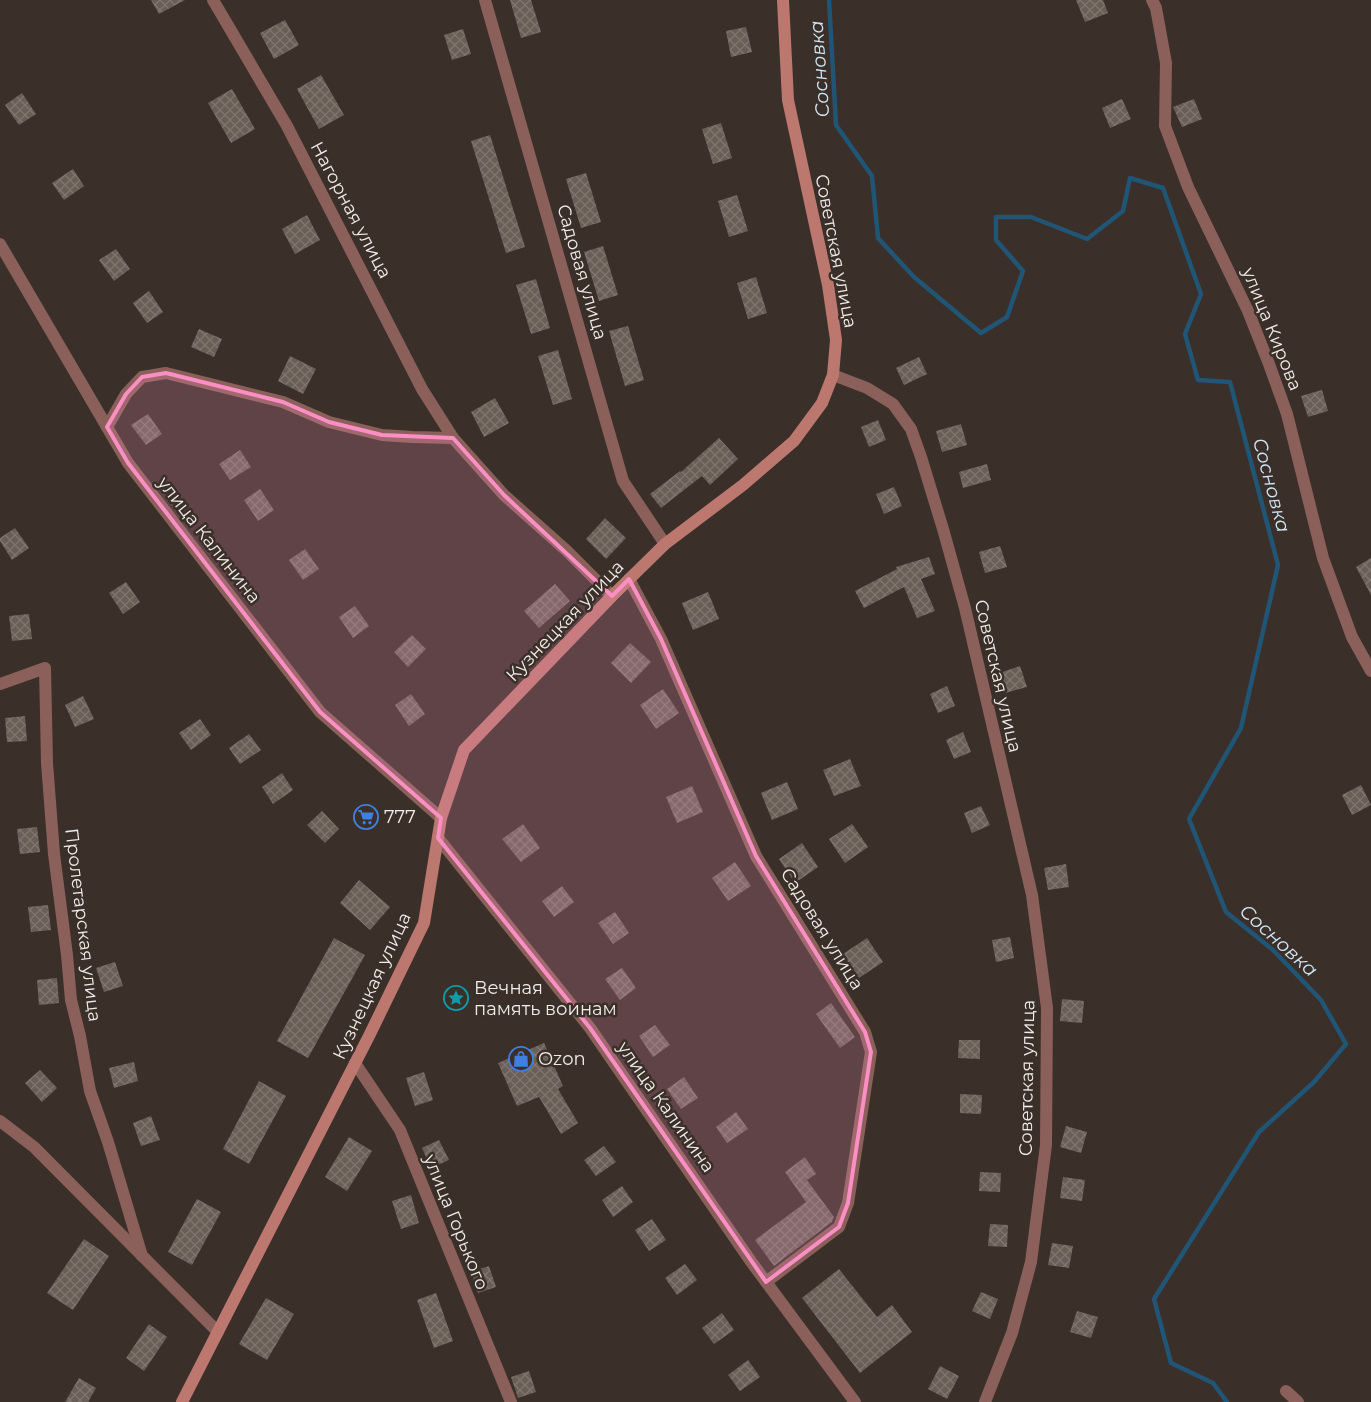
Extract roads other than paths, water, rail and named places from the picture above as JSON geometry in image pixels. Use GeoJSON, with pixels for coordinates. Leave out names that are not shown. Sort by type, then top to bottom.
{"type":"FeatureCollection","features":[{"type":"Feature","properties":{"kind":"main road","name":"Советская улица"},"geometry":{"type":"LineString","coordinates":[[783,0],[788,100],[828,285],[836,340],[833,375]]}},
{"type":"Feature","properties":{"kind":"main road","name":"Кузнецкая улица"},"geometry":{"type":"LineString","coordinates":[[182,1402],[424,923],[441,818],[464,750],[612,596],[665,544],[743,485],[794,441],[822,403],[833,375]]}},
{"type":"Feature","properties":{"kind":"street","name":"Нагорная улица"},"geometry":{"type":"LineString","coordinates":[[213,0],[287,126],[422,389],[453,438],[504,495],[567,551],[612,596]]}},
{"type":"Feature","properties":{"kind":"street","name":"Садовая улица"},"geometry":{"type":"LineString","coordinates":[[485,0],[623,482],[665,544]]}},
{"type":"Feature","properties":{"kind":"street","name":"улица Кирова"},"geometry":{"type":"LineString","coordinates":[[1152,0],[1156,8],[1166,63],[1165,126],[1188,187],[1248,311],[1275,381],[1287,414],[1323,558],[1352,636],[1371,671]]}},
{"type":"Feature","properties":{"kind":"street","name":"улица Калинина"},"geometry":{"type":"LineString","coordinates":[[0,244],[128,464],[320,712],[441,818]]}},
{"type":"Feature","properties":{"kind":"street"},"geometry":{"type":"LineString","coordinates":[[107,427],[126,394],[142,377],[166,373],[282,402],[329,422],[382,435],[453,438]]}},
{"type":"Feature","properties":{"kind":"street","name":"Советская улица"},"geometry":{"type":"LineString","coordinates":[[833,375],[867,388],[893,404],[910,429],[921,457],[965,608],[1032,895],[1048,1008],[1046,1145],[1031,1262],[1012,1333],[985,1402]]}},
{"type":"Feature","properties":{"kind":"street","name":"Садовая улица"},"geometry":{"type":"LineString","coordinates":[[629,579],[661,639],[756,856],[865,1032],[871,1052],[848,1203],[839,1227],[766,1282]]}},
{"type":"Feature","properties":{"kind":"street","name":"Пролетарская улица"},"geometry":{"type":"LineString","coordinates":[[0,684],[45,668],[48,781],[54,854],[68,955],[71,1000],[90,1091],[108,1142],[142,1256]]}},
{"type":"Feature","properties":{"kind":"street","name":"улица Калинина"},"geometry":{"type":"LineString","coordinates":[[438,838],[590,1028],[766,1282],[855,1402]]}},
{"type":"Feature","properties":{"kind":"street","name":"улица Горького"},"geometry":{"type":"LineString","coordinates":[[355,1062],[400,1130],[511,1402]]}},
{"type":"Feature","properties":{"kind":"street","name":"Пролетарская улица"},"geometry":{"type":"LineString","coordinates":[[0,1121],[34,1148],[218,1332]]}},
{"type":"Feature","properties":{"kind":"street"},"geometry":{"type":"LineString","coordinates":[[1286,1390],[1298,1402]]}},
{"type":"Feature","properties":{"kind":"waterway","name":"Сосновка"},"geometry":{"type":"LineString","coordinates":[[829,0],[836,125],[872,176],[878,238],[914,277],[981,333],[1007,317],[1023,271],[996,240],[996,217],[1031,217],[1087,239],[1123,211],[1130,178],[1163,188],[1201,294],[1185,334],[1198,380],[1230,382],[1278,565],[1241,728],[1189,819],[1226,912],[1273,950],[1321,1000],[1346,1044],[1314,1082],[1259,1132],[1154,1299],[1171,1363],[1213,1383],[1227,1402]]}},
{"type":"Feature","properties":{"kind":"place","name":"777"},"geometry":{"type":"Point","coordinates":[366,817]}},
{"type":"Feature","properties":{"kind":"place","name":"Вечная память воинам"},"geometry":{"type":"Point","coordinates":[456,998]}},
{"type":"Feature","properties":{"kind":"place","name":"Ozon"},"geometry":{"type":"Point","coordinates":[521,1059]}}]}
